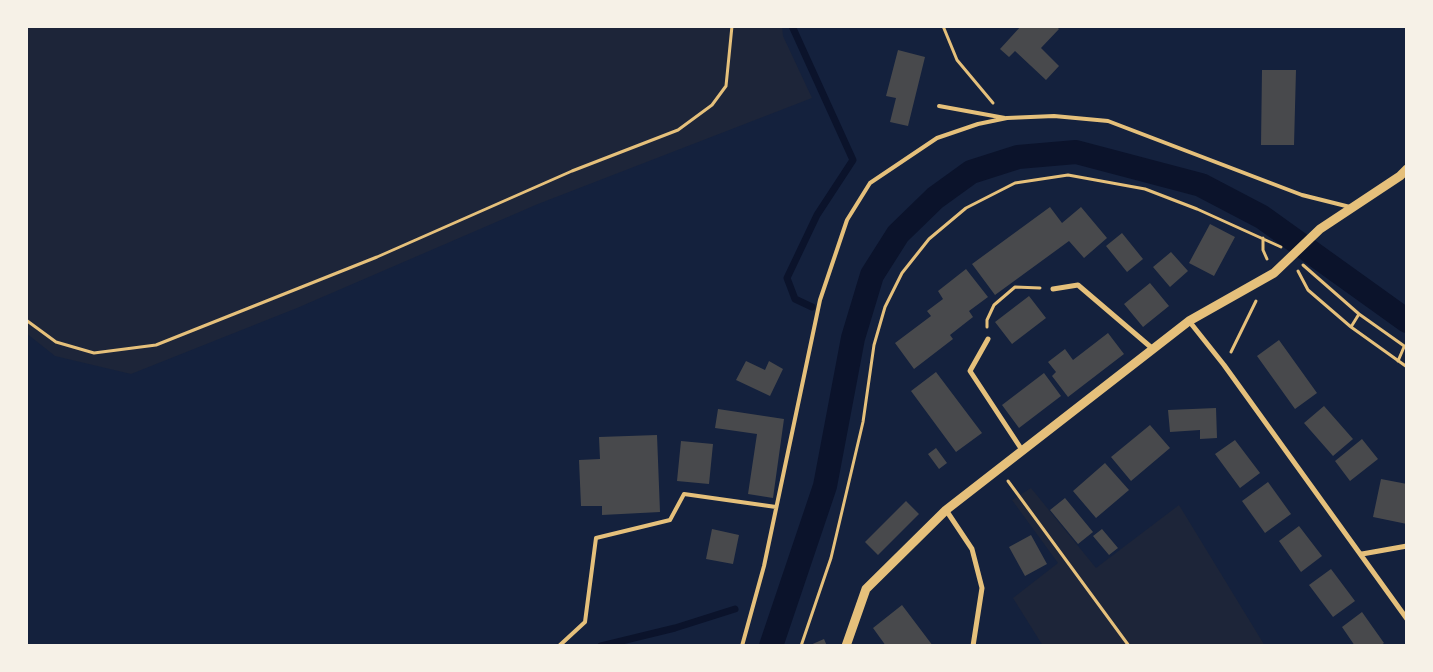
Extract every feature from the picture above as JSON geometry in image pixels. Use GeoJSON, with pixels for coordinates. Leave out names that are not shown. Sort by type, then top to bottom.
{"type":"FeatureCollection","features":[{"type":"Feature","properties":{"kind":"street"},"geometry":{"type":"LineString","coordinates":[[846,646],[866,589],[946,510],[1189,321],[1295,259],[1320,230],[1400,176],[1407,169]]}},
{"type":"Feature","properties":{"kind":"street"},"geometry":{"type":"LineString","coordinates":[[1053,289],[1078,285],[1153,349]]}},
{"type":"Feature","properties":{"kind":"street"},"geometry":{"type":"LineString","coordinates":[[1189,321],[1224,365],[1407,619]]}},
{"type":"Feature","properties":{"kind":"street"},"geometry":{"type":"LineString","coordinates":[[988,339],[970,371],[1022,450]]}},
{"type":"Feature","properties":{"kind":"street"},"geometry":{"type":"LineString","coordinates":[[946,510],[972,549],[982,588],[973,646]]}},
{"type":"Feature","properties":{"kind":"street"},"geometry":{"type":"LineString","coordinates":[[1362,554],[1407,546]]}},
{"type":"Feature","properties":{"kind":"lane"},"geometry":{"type":"LineString","coordinates":[[939,106],[1007,118]]}},
{"type":"Feature","properties":{"kind":"lane"},"geometry":{"type":"LineString","coordinates":[[742,646],[764,566],[820,300],[847,220],[870,183],[937,138],[978,124],[1007,118],[1054,116],[1108,121],[1302,195],[1353,208]]}},
{"type":"Feature","properties":{"kind":"lane"},"geometry":{"type":"LineString","coordinates":[[559,646],[585,622],[596,538],[670,520],[684,494],[776,507]]}},
{"type":"Feature","properties":{"kind":"path"},"geometry":{"type":"LineString","coordinates":[[26,320],[56,342],[94,353],[156,345],[377,257],[572,171],[678,130],[712,105],[726,86],[732,26]]}},
{"type":"Feature","properties":{"kind":"path"},"geometry":{"type":"LineString","coordinates":[[943,26],[957,60],[1007,118]]}},
{"type":"Feature","properties":{"kind":"path"},"geometry":{"type":"LineString","coordinates":[[801,646],[831,558],[863,422],[874,345],[886,307],[902,273],[929,239],[966,208],[1015,183],[1068,175],[1145,189],[1278,244],[1285,250]]}},
{"type":"Feature","properties":{"kind":"path"},"geometry":{"type":"LineString","coordinates":[[1263,238],[1263,250]]}},
{"type":"Feature","properties":{"kind":"path"},"geometry":{"type":"LineString","coordinates":[[1295,259],[1359,314],[1406,348],[1398,361]]}},
{"type":"Feature","properties":{"kind":"path"},"geometry":{"type":"LineString","coordinates":[[1292,275],[1298,271],[1308,290],[1351,327],[1407,367]]}},
{"type":"Feature","properties":{"kind":"path"},"geometry":{"type":"LineString","coordinates":[[988,339],[987,320],[994,305],[1015,287],[1053,289]]}},
{"type":"Feature","properties":{"kind":"path"},"geometry":{"type":"LineString","coordinates":[[1224,365],[1257,299]]}},
{"type":"Feature","properties":{"kind":"path"},"geometry":{"type":"LineString","coordinates":[[1351,327],[1359,314]]}},
{"type":"Feature","properties":{"kind":"path"},"geometry":{"type":"LineString","coordinates":[[999,469],[1129,646]]}},
{"type":"Feature","properties":{"kind":"shaded area"},"geometry":{"type":"Polygon","coordinates":[[[26,26],[782,26],[783,36],[812,98],[538,204],[297,308],[131,374],[55,356],[26,333],[26,26]]]}},
{"type":"Feature","properties":{"kind":"shaded area"},"geometry":{"type":"Polygon","coordinates":[[[1031,488],[1096,568],[1179,505],[1265,646],[1043,646],[1013,598],[1058,563],[1012,500],[1031,488]]]}},
{"type":"Feature","properties":{"kind":"building"},"geometry":{"type":"Polygon","coordinates":[[[1021,26],[1056,26],[1059,29],[1041,48],[1059,66],[1046,80],[1015,51],[1009,57],[1000,49],[1021,26]]]}},
{"type":"Feature","properties":{"kind":"building"},"geometry":{"type":"Polygon","coordinates":[[[898,50],[925,57],[908,126],[890,122],[896,98],[886,96],[898,50]]]}},
{"type":"Feature","properties":{"kind":"building"},"geometry":{"type":"Polygon","coordinates":[[[1262,70],[1296,70],[1294,145],[1261,145],[1262,70]]]}},
{"type":"Feature","properties":{"kind":"building"},"geometry":{"type":"Polygon","coordinates":[[[1050,207],[1062,223],[1081,207],[1107,238],[1084,258],[1069,241],[995,295],[972,264],[1050,207]]]}},
{"type":"Feature","properties":{"kind":"building"},"geometry":{"type":"Polygon","coordinates":[[[1210,224],[1235,237],[1214,276],[1189,263],[1210,224]]]}},
{"type":"Feature","properties":{"kind":"building"},"geometry":{"type":"Polygon","coordinates":[[[1122,233],[1143,259],[1127,272],[1106,246],[1122,233]]]}},
{"type":"Feature","properties":{"kind":"building"},"geometry":{"type":"Polygon","coordinates":[[[1171,252],[1188,271],[1170,287],[1153,267],[1171,252]]]}},
{"type":"Feature","properties":{"kind":"building"},"geometry":{"type":"Polygon","coordinates":[[[966,269],[988,297],[969,311],[973,317],[950,335],[953,339],[914,369],[895,343],[931,316],[927,311],[943,299],[938,291],[966,269]]]}},
{"type":"Feature","properties":{"kind":"building"},"geometry":{"type":"Polygon","coordinates":[[[1150,283],[1169,306],[1143,327],[1124,304],[1150,283]]]}},
{"type":"Feature","properties":{"kind":"building"},"geometry":{"type":"Polygon","coordinates":[[[1029,296],[1046,318],[1012,344],[995,322],[1029,296]]]}},
{"type":"Feature","properties":{"kind":"building"},"geometry":{"type":"Polygon","coordinates":[[[1108,333],[1124,354],[1068,397],[1052,376],[1056,372],[1048,362],[1065,349],[1073,360],[1108,333]]]}},
{"type":"Feature","properties":{"kind":"building"},"geometry":{"type":"Polygon","coordinates":[[[1279,340],[1317,393],[1295,409],[1257,356],[1279,340]]]}},
{"type":"Feature","properties":{"kind":"building"},"geometry":{"type":"Polygon","coordinates":[[[746,361],[765,370],[769,361],[783,369],[770,396],[736,380],[746,361]]]}},
{"type":"Feature","properties":{"kind":"building"},"geometry":{"type":"Polygon","coordinates":[[[936,372],[982,433],[956,452],[911,391],[936,372]]]}},
{"type":"Feature","properties":{"kind":"building"},"geometry":{"type":"Polygon","coordinates":[[[1044,373],[1061,396],[1019,428],[1002,405],[1044,373]]]}},
{"type":"Feature","properties":{"kind":"building"},"geometry":{"type":"Polygon","coordinates":[[[1324,406],[1353,439],[1333,456],[1304,423],[1324,406]]]}},
{"type":"Feature","properties":{"kind":"building"},"geometry":{"type":"Polygon","coordinates":[[[1216,408],[1217,438],[1200,439],[1200,430],[1170,432],[1168,410],[1216,408]]]}},
{"type":"Feature","properties":{"kind":"building"},"geometry":{"type":"Polygon","coordinates":[[[718,409],[784,419],[773,498],[748,494],[757,434],[715,428],[718,409]]]}},
{"type":"Feature","properties":{"kind":"building"},"geometry":{"type":"Polygon","coordinates":[[[1150,425],[1170,448],[1131,481],[1111,457],[1150,425]]]}},
{"type":"Feature","properties":{"kind":"building"},"geometry":{"type":"Polygon","coordinates":[[[657,435],[660,512],[602,515],[602,506],[581,506],[579,460],[600,459],[599,437],[657,435]]]}},
{"type":"Feature","properties":{"kind":"building"},"geometry":{"type":"Polygon","coordinates":[[[1362,439],[1378,459],[1350,481],[1335,461],[1362,439]]]}},
{"type":"Feature","properties":{"kind":"building"},"geometry":{"type":"Polygon","coordinates":[[[1235,440],[1260,473],[1240,488],[1215,454],[1235,440]]]}},
{"type":"Feature","properties":{"kind":"building"},"geometry":{"type":"Polygon","coordinates":[[[681,441],[713,444],[709,484],[677,481],[681,441]]]}},
{"type":"Feature","properties":{"kind":"building"},"geometry":{"type":"Polygon","coordinates":[[[936,448],[947,463],[939,469],[928,454],[936,448]]]}},
{"type":"Feature","properties":{"kind":"building"},"geometry":{"type":"Polygon","coordinates":[[[1105,463],[1129,490],[1096,518],[1073,491],[1105,463]]]}},
{"type":"Feature","properties":{"kind":"building"},"geometry":{"type":"Polygon","coordinates":[[[1381,479],[1407,484],[1407,524],[1373,517],[1381,479]]]}},
{"type":"Feature","properties":{"kind":"building"},"geometry":{"type":"Polygon","coordinates":[[[1268,482],[1291,514],[1265,533],[1242,501],[1268,482]]]}},
{"type":"Feature","properties":{"kind":"building"},"geometry":{"type":"Polygon","coordinates":[[[1065,498],[1093,532],[1078,544],[1050,510],[1065,498]]]}},
{"type":"Feature","properties":{"kind":"building"},"geometry":{"type":"Polygon","coordinates":[[[906,501],[919,514],[878,555],[865,542],[906,501]]]}},
{"type":"Feature","properties":{"kind":"building"},"geometry":{"type":"Polygon","coordinates":[[[1299,526],[1322,556],[1301,572],[1279,541],[1299,526]]]}},
{"type":"Feature","properties":{"kind":"building"},"geometry":{"type":"Polygon","coordinates":[[[712,529],[739,535],[733,564],[706,559],[712,529]]]}},
{"type":"Feature","properties":{"kind":"building"},"geometry":{"type":"Polygon","coordinates":[[[1102,529],[1118,548],[1109,555],[1093,536],[1102,529]]]}},
{"type":"Feature","properties":{"kind":"building"},"geometry":{"type":"Polygon","coordinates":[[[1031,535],[1047,564],[1025,576],[1009,547],[1031,535]]]}},
{"type":"Feature","properties":{"kind":"building"},"geometry":{"type":"Polygon","coordinates":[[[1331,569],[1355,601],[1333,617],[1309,585],[1331,569]]]}},
{"type":"Feature","properties":{"kind":"building"},"geometry":{"type":"Polygon","coordinates":[[[902,605],[933,646],[886,646],[873,628],[902,605]]]}},
{"type":"Feature","properties":{"kind":"building"},"geometry":{"type":"Polygon","coordinates":[[[1362,612],[1384,643],[1380,646],[1355,646],[1342,627],[1362,612]]]}},
{"type":"Feature","properties":{"kind":"building"},"geometry":{"type":"Polygon","coordinates":[[[824,639],[827,646],[808,646],[824,639]]]}},
{"type":"Feature","properties":{"kind":"waterway"},"geometry":{"type":"LineString","coordinates":[[792,26],[853,160],[817,215],[787,278],[795,299],[812,307]]}},
{"type":"Feature","properties":{"kind":"waterway"},"geometry":{"type":"LineString","coordinates":[[771,646],[825,486],[853,338],[872,275],[898,234],[935,198],[971,172],[1018,157],[1076,152],[1201,185],[1262,217],[1407,321]]}},
{"type":"Feature","properties":{"kind":"waterway"},"geometry":{"type":"LineString","coordinates":[[601,646],[675,628],[735,609]]}}]}
